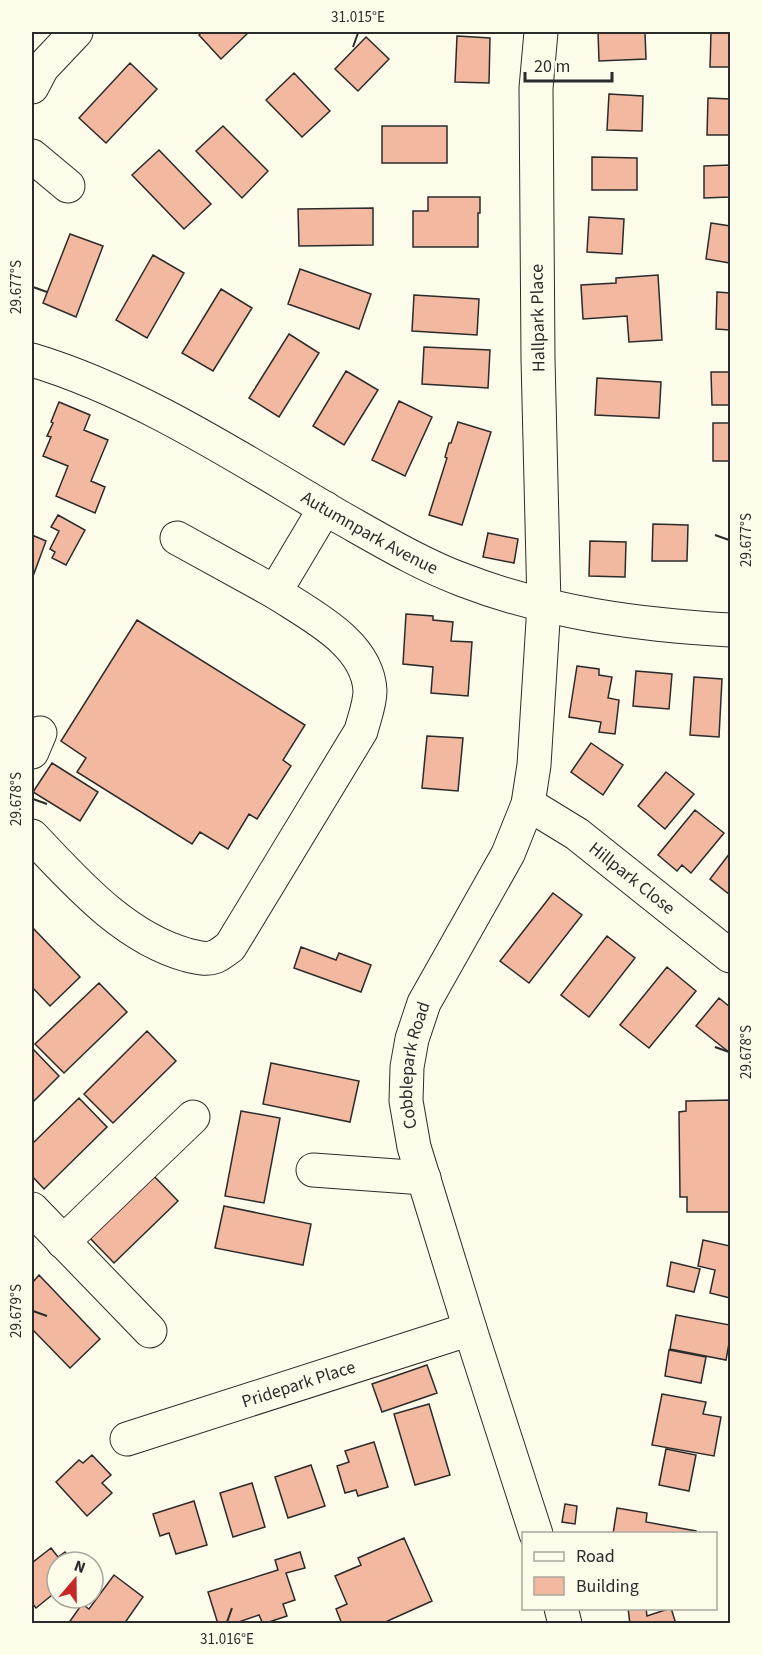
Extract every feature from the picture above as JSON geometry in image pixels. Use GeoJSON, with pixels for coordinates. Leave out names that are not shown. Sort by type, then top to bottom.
{"type":"FeatureCollection","features":[{"type":"Feature","properties":{"kind":"street"},"geometry":{"type":"LineString","coordinates":[[32,87],[42,68],[76,32]]}},
{"type":"Feature","properties":{"kind":"street","name":"Hallpark Place"},"geometry":{"type":"LineString","coordinates":[[541,32],[536,99],[538,359],[544,605]]}},
{"type":"Feature","properties":{"kind":"street"},"geometry":{"type":"LineString","coordinates":[[32,156],[68,186]]}},
{"type":"Feature","properties":{"kind":"street","name":"Autumnpark Avenue"},"geometry":{"type":"LineString","coordinates":[[32,360],[66,370],[136,402],[400,551],[464,580],[544,605],[632,620],[730,630]]}},
{"type":"Feature","properties":{"kind":"street"},"geometry":{"type":"LineString","coordinates":[[275,592],[325,508]]}},
{"type":"Feature","properties":{"kind":"street"},"geometry":{"type":"LineString","coordinates":[[32,836],[79,885],[126,925],[171,950],[197,957],[214,958],[230,946],[361,732],[370,692],[367,674],[356,653],[333,630],[275,592],[177,538]]}},
{"type":"Feature","properties":{"kind":"street","name":"Cobblepark Road"},"geometry":{"type":"LineString","coordinates":[[536,1532],[414,1147],[406,1101],[407,1067],[412,1039],[424,1003],[508,854],[528,804],[534,765],[544,605]]}},
{"type":"Feature","properties":{"kind":"street","name":"Hillpark Close"},"geometry":{"type":"LineString","coordinates":[[528,804],[577,834],[730,956]]}},
{"type":"Feature","properties":{"kind":"street"},"geometry":{"type":"LineString","coordinates":[[63,1242],[193,1117]]}},
{"type":"Feature","properties":{"kind":"street"},"geometry":{"type":"LineString","coordinates":[[313,1170],[424,1178]]}},
{"type":"Feature","properties":{"kind":"street"},"geometry":{"type":"LineString","coordinates":[[32,1209],[150,1331]]}},
{"type":"Feature","properties":{"kind":"street","name":"Pridepark Place"},"geometry":{"type":"LineString","coordinates":[[127,1439],[470,1329]]}},
{"type":"Feature","properties":{"kind":"building"},"geometry":{"type":"Polygon","coordinates":[[[202,32],[249,32],[221,59],[199,35],[202,32]]]}},
{"type":"Feature","properties":{"kind":"building"},"geometry":{"type":"Polygon","coordinates":[[[598,32],[645,32],[646,59],[599,61],[598,32]]]}},
{"type":"Feature","properties":{"kind":"building"},"geometry":{"type":"Polygon","coordinates":[[[711,32],[730,32],[730,67],[710,67],[711,32]]]}},
{"type":"Feature","properties":{"kind":"building"},"geometry":{"type":"Polygon","coordinates":[[[457,36],[490,38],[489,83],[455,82],[457,36]]]}},
{"type":"Feature","properties":{"kind":"building"},"geometry":{"type":"Polygon","coordinates":[[[366,37],[389,59],[358,91],[335,69],[366,37]]]}},
{"type":"Feature","properties":{"kind":"building"},"geometry":{"type":"Polygon","coordinates":[[[130,63],[157,89],[106,143],[79,118],[130,63]]]}},
{"type":"Feature","properties":{"kind":"building"},"geometry":{"type":"Polygon","coordinates":[[[294,73],[330,111],[302,137],[266,100],[294,73]]]}},
{"type":"Feature","properties":{"kind":"building"},"geometry":{"type":"Polygon","coordinates":[[[609,94],[643,96],[642,131],[607,130],[609,94]]]}},
{"type":"Feature","properties":{"kind":"building"},"geometry":{"type":"Polygon","coordinates":[[[708,98],[730,99],[730,135],[707,135],[708,98]]]}},
{"type":"Feature","properties":{"kind":"building"},"geometry":{"type":"Polygon","coordinates":[[[223,126],[268,171],[242,198],[196,151],[223,126]]]}},
{"type":"Feature","properties":{"kind":"building"},"geometry":{"type":"Polygon","coordinates":[[[382,126],[447,126],[447,163],[382,163],[382,126]]]}},
{"type":"Feature","properties":{"kind":"building"},"geometry":{"type":"Polygon","coordinates":[[[159,150],[211,204],[184,229],[132,175],[159,150]]]}},
{"type":"Feature","properties":{"kind":"building"},"geometry":{"type":"Polygon","coordinates":[[[592,157],[637,158],[637,190],[592,190],[592,157]]]}},
{"type":"Feature","properties":{"kind":"building"},"geometry":{"type":"Polygon","coordinates":[[[730,165],[730,197],[704,198],[704,166],[730,165]]]}},
{"type":"Feature","properties":{"kind":"building"},"geometry":{"type":"Polygon","coordinates":[[[428,197],[480,197],[478,247],[413,247],[413,211],[428,211],[428,197]]]}},
{"type":"Feature","properties":{"kind":"building"},"geometry":{"type":"Polygon","coordinates":[[[373,208],[373,245],[299,246],[298,209],[373,208]]]}},
{"type":"Feature","properties":{"kind":"building"},"geometry":{"type":"Polygon","coordinates":[[[589,217],[624,219],[622,254],[587,252],[589,217]]]}},
{"type":"Feature","properties":{"kind":"building"},"geometry":{"type":"Polygon","coordinates":[[[711,223],[730,226],[730,263],[706,259],[711,223]]]}},
{"type":"Feature","properties":{"kind":"building"},"geometry":{"type":"Polygon","coordinates":[[[70,234],[103,246],[76,317],[43,303],[70,234]]]}},
{"type":"Feature","properties":{"kind":"building"},"geometry":{"type":"Polygon","coordinates":[[[153,255],[184,273],[147,338],[116,320],[153,255]]]}},
{"type":"Feature","properties":{"kind":"building"},"geometry":{"type":"Polygon","coordinates":[[[300,269],[371,294],[359,329],[288,304],[300,269]]]}},
{"type":"Feature","properties":{"kind":"building"},"geometry":{"type":"Polygon","coordinates":[[[658,275],[662,340],[629,342],[627,316],[583,319],[581,285],[616,283],[616,278],[658,275]]]}},
{"type":"Feature","properties":{"kind":"building"},"geometry":{"type":"Polygon","coordinates":[[[221,289],[252,308],[213,371],[182,353],[221,289]]]}},
{"type":"Feature","properties":{"kind":"building"},"geometry":{"type":"Polygon","coordinates":[[[717,292],[730,293],[730,330],[716,329],[717,292]]]}},
{"type":"Feature","properties":{"kind":"building"},"geometry":{"type":"Polygon","coordinates":[[[414,295],[479,299],[477,335],[412,331],[414,295]]]}},
{"type":"Feature","properties":{"kind":"building"},"geometry":{"type":"Polygon","coordinates":[[[289,334],[319,353],[279,417],[249,398],[289,334]]]}},
{"type":"Feature","properties":{"kind":"building"},"geometry":{"type":"Polygon","coordinates":[[[424,347],[490,350],[488,388],[422,384],[424,347]]]}},
{"type":"Feature","properties":{"kind":"building"},"geometry":{"type":"Polygon","coordinates":[[[346,371],[378,390],[344,445],[313,426],[346,371]]]}},
{"type":"Feature","properties":{"kind":"building"},"geometry":{"type":"Polygon","coordinates":[[[711,372],[730,372],[730,405],[712,405],[711,372]]]}},
{"type":"Feature","properties":{"kind":"building"},"geometry":{"type":"Polygon","coordinates":[[[597,378],[661,382],[659,418],[595,415],[597,378]]]}},
{"type":"Feature","properties":{"kind":"building"},"geometry":{"type":"Polygon","coordinates":[[[399,401],[432,417],[405,476],[372,460],[399,401]]]}},
{"type":"Feature","properties":{"kind":"building"},"geometry":{"type":"Polygon","coordinates":[[[59,402],[90,415],[84,430],[108,440],[91,481],[105,487],[95,513],[56,496],[68,466],[43,456],[51,437],[47,436],[59,402]]]}},
{"type":"Feature","properties":{"kind":"building"},"geometry":{"type":"Polygon","coordinates":[[[458,422],[491,432],[462,525],[429,515],[447,458],[445,457],[449,443],[451,443],[458,422]]]}},
{"type":"Feature","properties":{"kind":"building"},"geometry":{"type":"Polygon","coordinates":[[[713,423],[730,423],[730,461],[713,461],[713,423]]]}},
{"type":"Feature","properties":{"kind":"building"},"geometry":{"type":"Polygon","coordinates":[[[58,515],[85,530],[66,565],[52,558],[55,552],[50,549],[59,531],[51,527],[58,515]]]}},
{"type":"Feature","properties":{"kind":"building"},"geometry":{"type":"Polygon","coordinates":[[[653,524],[688,525],[687,561],[652,561],[653,524]]]}},
{"type":"Feature","properties":{"kind":"building"},"geometry":{"type":"Polygon","coordinates":[[[488,533],[518,539],[514,563],[483,557],[488,533]]]}},
{"type":"Feature","properties":{"kind":"building"},"geometry":{"type":"Polygon","coordinates":[[[32,535],[46,541],[32,579],[32,535]]]}},
{"type":"Feature","properties":{"kind":"building"},"geometry":{"type":"Polygon","coordinates":[[[590,541],[626,542],[625,577],[589,576],[590,541]]]}},
{"type":"Feature","properties":{"kind":"building"},"geometry":{"type":"Polygon","coordinates":[[[406,614],[433,616],[433,620],[453,622],[451,641],[472,642],[468,696],[431,693],[433,667],[403,664],[406,614]]]}},
{"type":"Feature","properties":{"kind":"building"},"geometry":{"type":"Polygon","coordinates":[[[137,620],[305,725],[283,760],[291,766],[257,819],[249,814],[228,849],[200,832],[192,844],[77,772],[86,758],[61,741],[137,620]]]}},
{"type":"Feature","properties":{"kind":"building"},"geometry":{"type":"Polygon","coordinates":[[[577,666],[599,669],[599,675],[612,677],[608,698],[619,700],[615,734],[599,732],[601,722],[569,717],[577,666]]]}},
{"type":"Feature","properties":{"kind":"building"},"geometry":{"type":"Polygon","coordinates":[[[636,671],[672,674],[669,709],[633,706],[636,671]]]}},
{"type":"Feature","properties":{"kind":"building"},"geometry":{"type":"Polygon","coordinates":[[[694,677],[722,679],[719,737],[690,735],[694,677]]]}},
{"type":"Feature","properties":{"kind":"building"},"geometry":{"type":"Polygon","coordinates":[[[427,736],[463,738],[458,791],[422,788],[427,736]]]}},
{"type":"Feature","properties":{"kind":"building"},"geometry":{"type":"Polygon","coordinates":[[[591,743],[623,765],[603,795],[571,772],[591,743]]]}},
{"type":"Feature","properties":{"kind":"building"},"geometry":{"type":"Polygon","coordinates":[[[52,763],[98,792],[80,821],[33,792],[52,763]]]}},
{"type":"Feature","properties":{"kind":"building"},"geometry":{"type":"Polygon","coordinates":[[[666,772],[694,794],[665,829],[638,806],[666,772]]]}},
{"type":"Feature","properties":{"kind":"building"},"geometry":{"type":"Polygon","coordinates":[[[695,810],[724,833],[691,873],[682,865],[677,871],[658,855],[695,810]]]}},
{"type":"Feature","properties":{"kind":"building"},"geometry":{"type":"Polygon","coordinates":[[[730,853],[730,895],[710,879],[730,853]]]}},
{"type":"Feature","properties":{"kind":"building"},"geometry":{"type":"Polygon","coordinates":[[[553,893],[582,915],[529,983],[500,961],[553,893]]]}},
{"type":"Feature","properties":{"kind":"building"},"geometry":{"type":"Polygon","coordinates":[[[32,927],[80,977],[50,1006],[32,987],[32,927]]]}},
{"type":"Feature","properties":{"kind":"building"},"geometry":{"type":"Polygon","coordinates":[[[607,936],[635,958],[589,1017],[561,995],[607,936]]]}},
{"type":"Feature","properties":{"kind":"building"},"geometry":{"type":"Polygon","coordinates":[[[301,947],[336,960],[339,953],[371,965],[361,992],[294,968],[301,947]]]}},
{"type":"Feature","properties":{"kind":"building"},"geometry":{"type":"Polygon","coordinates":[[[667,967],[696,991],[649,1048],[620,1025],[667,967]]]}},
{"type":"Feature","properties":{"kind":"building"},"geometry":{"type":"Polygon","coordinates":[[[99,983],[127,1012],[64,1073],[35,1044],[99,983]]]}},
{"type":"Feature","properties":{"kind":"building"},"geometry":{"type":"Polygon","coordinates":[[[719,998],[730,1007],[730,1053],[696,1026],[719,998]]]}},
{"type":"Feature","properties":{"kind":"building"},"geometry":{"type":"Polygon","coordinates":[[[147,1031],[176,1061],[113,1123],[84,1094],[147,1031]]]}},
{"type":"Feature","properties":{"kind":"building"},"geometry":{"type":"Polygon","coordinates":[[[32,1048],[59,1076],[32,1103],[32,1048]]]}},
{"type":"Feature","properties":{"kind":"building"},"geometry":{"type":"Polygon","coordinates":[[[271,1063],[359,1081],[350,1122],[263,1104],[271,1063]]]}},
{"type":"Feature","properties":{"kind":"building"},"geometry":{"type":"Polygon","coordinates":[[[79,1098],[107,1127],[44,1189],[32,1176],[32,1144],[79,1098]]]}},
{"type":"Feature","properties":{"kind":"building"},"geometry":{"type":"Polygon","coordinates":[[[730,1100],[730,1212],[687,1212],[687,1197],[680,1197],[679,1112],[686,1111],[686,1101],[730,1100]]]}},
{"type":"Feature","properties":{"kind":"building"},"geometry":{"type":"Polygon","coordinates":[[[241,1111],[280,1118],[264,1203],[225,1196],[241,1111]]]}},
{"type":"Feature","properties":{"kind":"building"},"geometry":{"type":"Polygon","coordinates":[[[150,1172],[178,1201],[114,1263],[86,1234],[150,1172]]]}},
{"type":"Feature","properties":{"kind":"building"},"geometry":{"type":"Polygon","coordinates":[[[224,1206],[311,1224],[303,1265],[215,1248],[224,1206]]]}},
{"type":"Feature","properties":{"kind":"building"},"geometry":{"type":"Polygon","coordinates":[[[703,1240],[730,1246],[730,1298],[710,1293],[715,1270],[698,1266],[703,1240]]]}},
{"type":"Feature","properties":{"kind":"building"},"geometry":{"type":"Polygon","coordinates":[[[671,1262],[700,1269],[694,1292],[667,1286],[671,1262]]]}},
{"type":"Feature","properties":{"kind":"building"},"geometry":{"type":"Polygon","coordinates":[[[39,1275],[100,1339],[70,1368],[32,1329],[32,1283],[39,1275]]]}},
{"type":"Feature","properties":{"kind":"building"},"geometry":{"type":"Polygon","coordinates":[[[676,1315],[730,1325],[726,1360],[670,1349],[676,1315]]]}},
{"type":"Feature","properties":{"kind":"building"},"geometry":{"type":"Polygon","coordinates":[[[669,1350],[706,1357],[701,1383],[665,1376],[669,1350]]]}},
{"type":"Feature","properties":{"kind":"building"},"geometry":{"type":"Polygon","coordinates":[[[427,1365],[437,1393],[382,1412],[372,1384],[427,1365]]]}},
{"type":"Feature","properties":{"kind":"building"},"geometry":{"type":"Polygon","coordinates":[[[662,1394],[706,1402],[703,1414],[721,1417],[714,1456],[652,1445],[662,1394]]]}},
{"type":"Feature","properties":{"kind":"building"},"geometry":{"type":"Polygon","coordinates":[[[429,1404],[450,1475],[415,1485],[394,1414],[429,1404]]]}},
{"type":"Feature","properties":{"kind":"building"},"geometry":{"type":"Polygon","coordinates":[[[374,1442],[388,1487],[358,1496],[356,1490],[345,1493],[337,1466],[349,1462],[345,1451],[374,1442]]]}},
{"type":"Feature","properties":{"kind":"building"},"geometry":{"type":"Polygon","coordinates":[[[666,1449],[696,1455],[689,1491],[659,1485],[666,1449]]]}},
{"type":"Feature","properties":{"kind":"building"},"geometry":{"type":"Polygon","coordinates":[[[92,1455],[111,1475],[102,1483],[112,1493],[87,1516],[56,1482],[79,1460],[83,1463],[92,1455]]]}},
{"type":"Feature","properties":{"kind":"building"},"geometry":{"type":"Polygon","coordinates":[[[311,1465],[325,1506],[288,1518],[275,1477],[311,1465]]]}},
{"type":"Feature","properties":{"kind":"building"},"geometry":{"type":"Polygon","coordinates":[[[252,1483],[265,1527],[233,1537],[220,1493],[252,1483]]]}},
{"type":"Feature","properties":{"kind":"building"},"geometry":{"type":"Polygon","coordinates":[[[194,1501],[207,1545],[176,1554],[169,1533],[160,1536],[153,1514],[194,1501]]]}},
{"type":"Feature","properties":{"kind":"building"},"geometry":{"type":"Polygon","coordinates":[[[565,1504],[577,1506],[575,1524],[562,1522],[565,1504]]]}},
{"type":"Feature","properties":{"kind":"building"},"geometry":{"type":"Polygon","coordinates":[[[617,1508],[647,1513],[646,1522],[696,1531],[696,1532],[613,1532],[617,1508]]]}},
{"type":"Feature","properties":{"kind":"building"},"geometry":{"type":"Polygon","coordinates":[[[404,1538],[432,1601],[381,1624],[342,1624],[336,1609],[347,1604],[335,1576],[361,1565],[358,1558],[404,1538]]]}},
{"type":"Feature","properties":{"kind":"building"},"geometry":{"type":"Polygon","coordinates":[[[300,1552],[305,1568],[286,1573],[295,1600],[283,1604],[287,1616],[263,1624],[259,1615],[233,1624],[218,1624],[208,1592],[278,1570],[275,1560],[300,1552]]]}},
{"type":"Feature","properties":{"kind":"building"},"geometry":{"type":"Polygon","coordinates":[[[45,1553],[45,1601],[36,1608],[32,1603],[32,1560],[33,1562],[45,1553]]]}},
{"type":"Feature","properties":{"kind":"building"},"geometry":{"type":"Polygon","coordinates":[[[114,1575],[143,1597],[124,1624],[68,1624],[78,1610],[105,1610],[105,1587],[114,1575]]]}},
{"type":"Feature","properties":{"kind":"building"},"geometry":{"type":"Polygon","coordinates":[[[628,1610],[646,1610],[647,1616],[672,1610],[676,1624],[630,1624],[628,1610]]]}}]}
